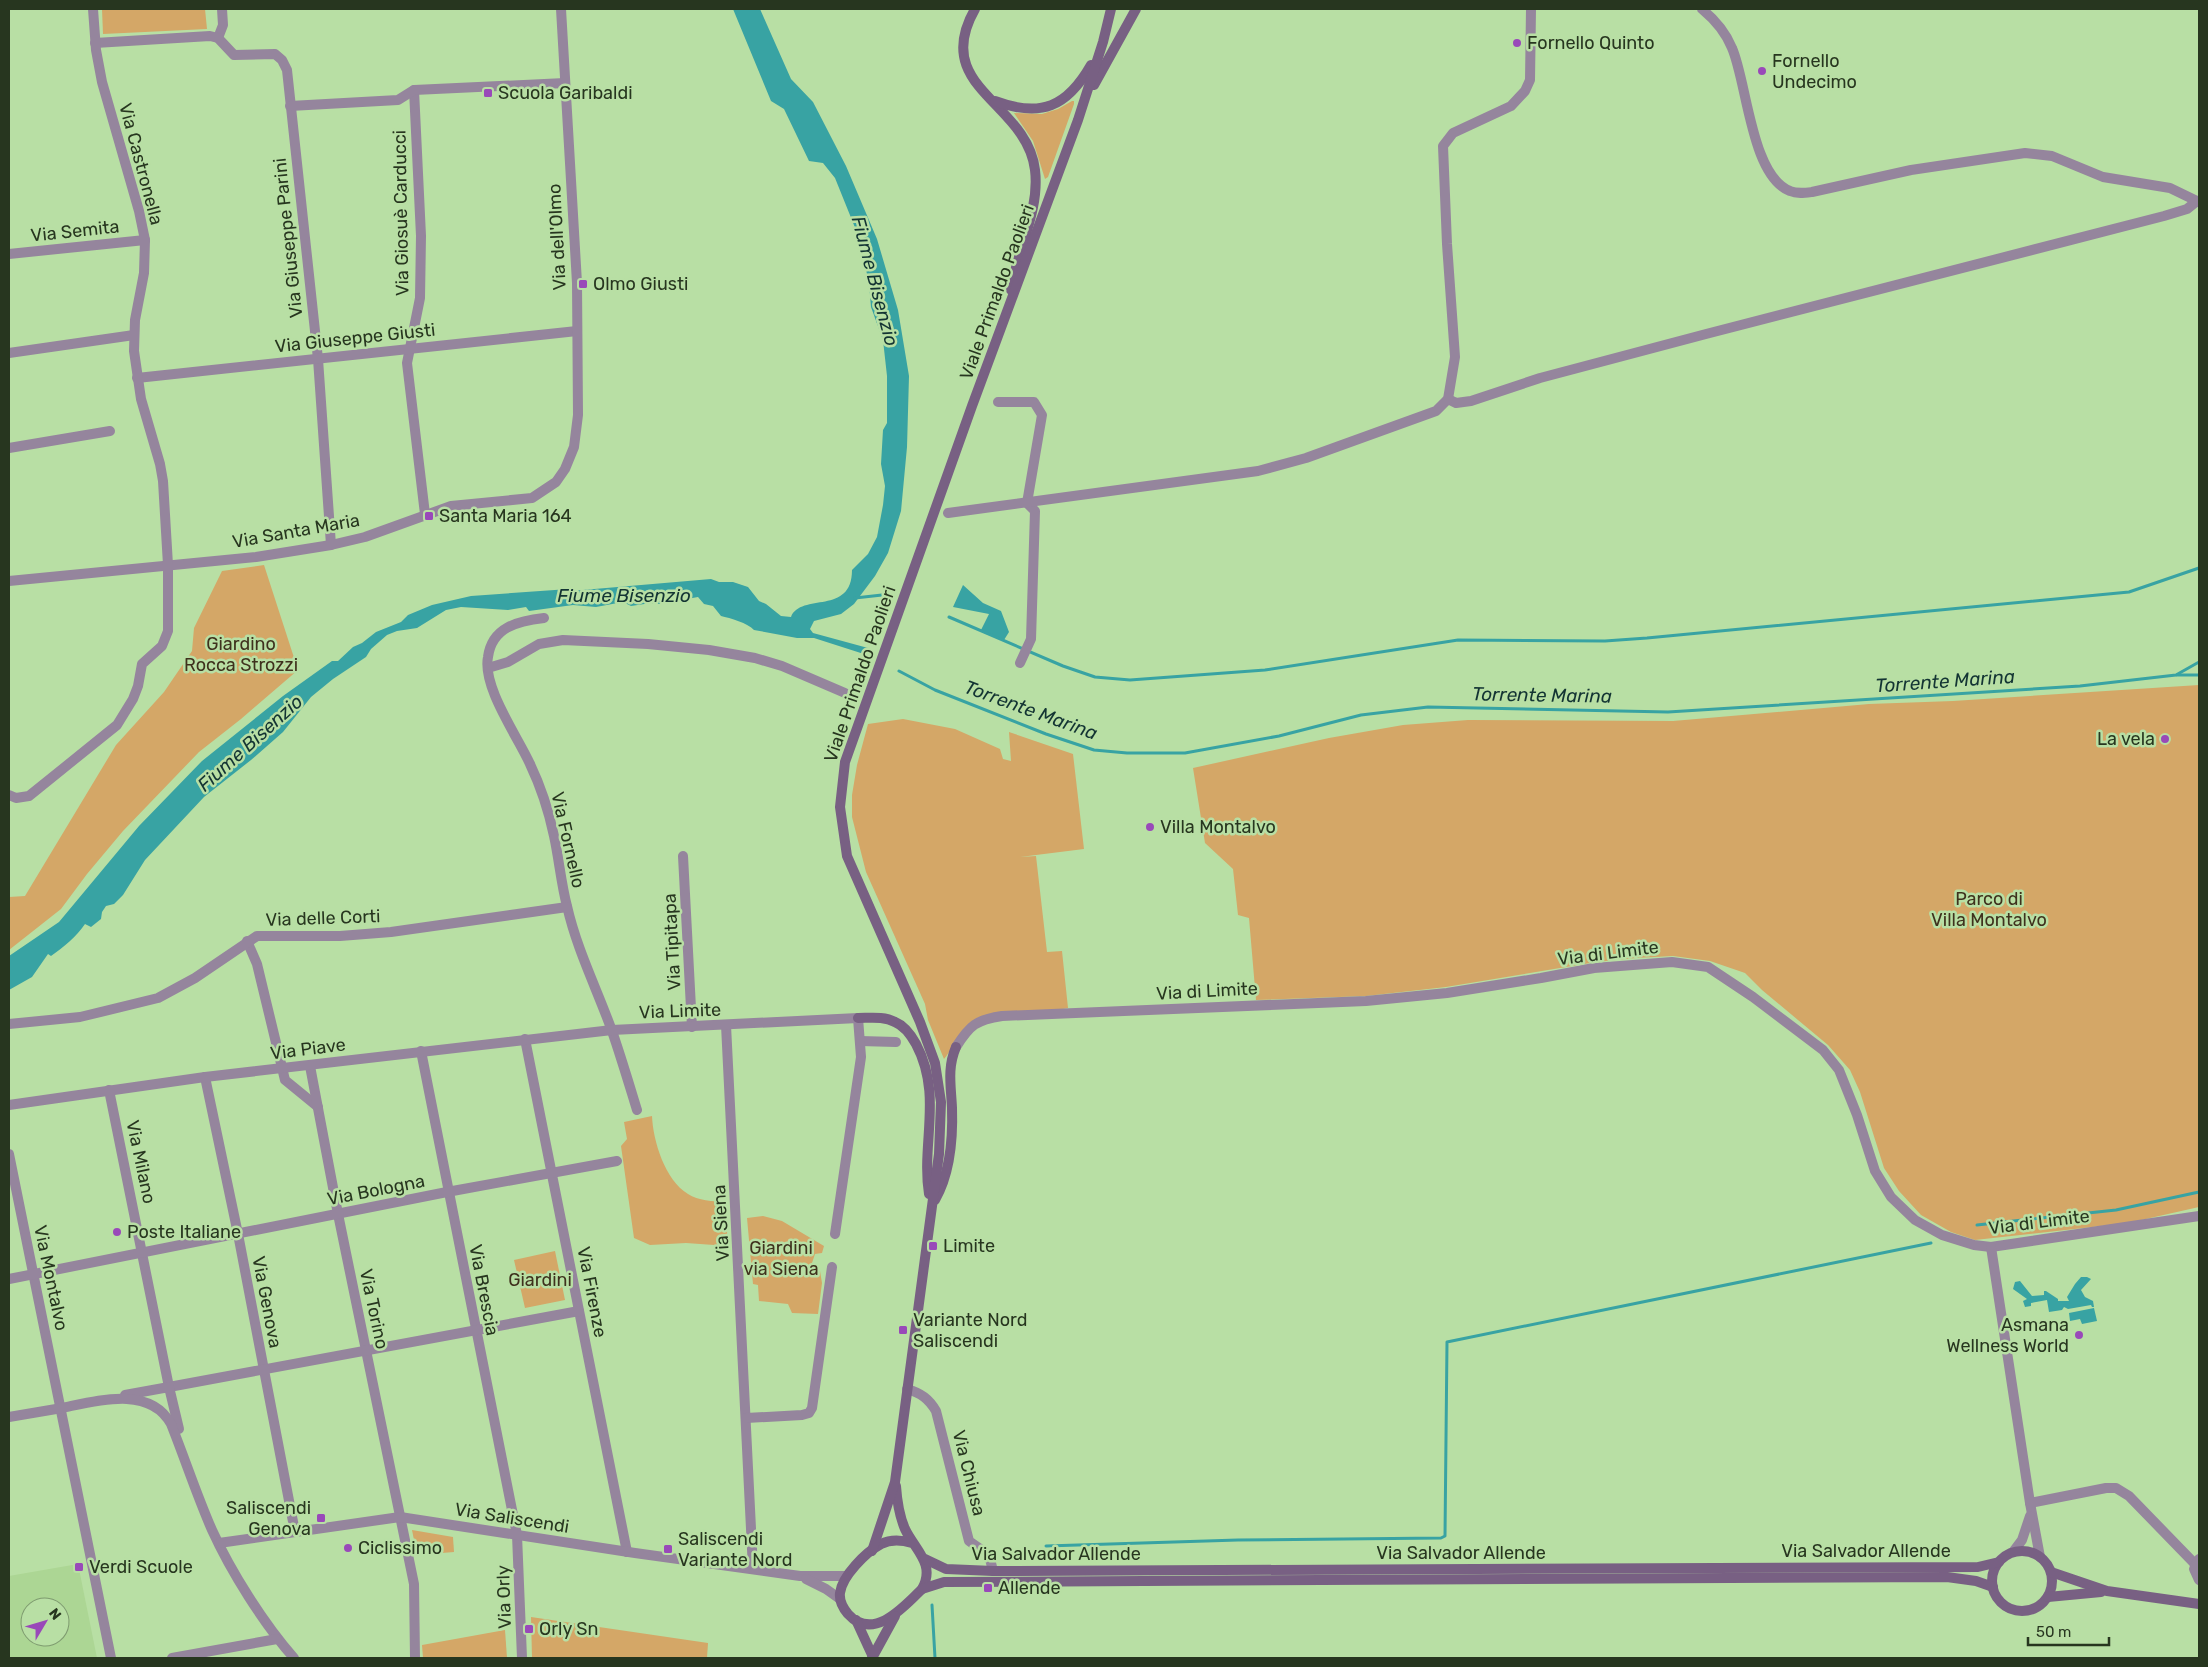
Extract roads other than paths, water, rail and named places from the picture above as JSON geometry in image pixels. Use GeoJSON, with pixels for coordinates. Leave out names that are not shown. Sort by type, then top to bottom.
{"type":"FeatureCollection","features":[{"type":"Feature","properties":{"kind":"main road"},"geometry":{"type":"LineString","coordinates":[[975,9],[964,36],[965,62],[974,83],[1017,127],[1029,148],[1035,170],[1034,200],[1013,276],[1006,315]]}},
{"type":"Feature","properties":{"kind":"main road","name":"Viale Primaldo Paolieri"},"geometry":{"type":"LineString","coordinates":[[872,1551],[895,1482],[932,1205],[941,1129],[941,1102],[937,1074],[920,1022],[847,856],[840,807],[845,762],[1082,108],[1103,42],[1111,9]]}},
{"type":"Feature","properties":{"kind":"main road"},"geometry":{"type":"LineString","coordinates":[[1082,108],[1136,9]]}},
{"type":"Feature","properties":{"kind":"main road"},"geometry":{"type":"LineString","coordinates":[[991,100],[1030,109],[1049,106],[1059,101],[1080,84],[1103,42]]}},
{"type":"Feature","properties":{"kind":"main road"},"geometry":{"type":"LineString","coordinates":[[858,1018],[884,1018],[899,1023],[907,1031],[920,1053],[930,1094],[931,1125],[928,1181],[932,1205]]}},
{"type":"Feature","properties":{"kind":"main road"},"geometry":{"type":"LineString","coordinates":[[932,1205],[946,1176],[952,1126],[950,1069],[956,1047]]}},
{"type":"Feature","properties":{"kind":"main road","name":"Viale Primaldo Paolieri"},"geometry":{"type":"LineString","coordinates":[[895,1482],[899,1511],[912,1543],[925,1559]]}},
{"type":"Feature","properties":{"kind":"main road","name":"Viale Primaldo Paolieri"},"geometry":{"type":"LineString","coordinates":[[846,1576],[881,1544],[901,1540],[912,1543]]}},
{"type":"Feature","properties":{"kind":"main road"},"geometry":{"type":"LineString","coordinates":[[2013,1552],[2027,1551],[2040,1557],[2051,1572],[2052,1583],[2048,1597]]}},
{"type":"Feature","properties":{"kind":"main road","name":"Via Salvador Allende"},"geometry":{"type":"LineString","coordinates":[[925,1559],[946,1569],[993,1571],[1978,1567],[1999,1562],[2013,1552]]}},
{"type":"Feature","properties":{"kind":"main road"},"geometry":{"type":"LineString","coordinates":[[846,1576],[842,1585],[840,1599],[848,1614],[856,1620],[867,1624],[880,1623],[897,1613],[922,1589],[927,1574],[925,1559]]}},
{"type":"Feature","properties":{"kind":"main road"},"geometry":{"type":"LineString","coordinates":[[1999,1562],[1992,1576],[1993,1587],[1998,1599],[2014,1610],[2033,1609],[2048,1597],[2106,1591]]}},
{"type":"Feature","properties":{"kind":"main road"},"geometry":{"type":"LineString","coordinates":[[2051,1572],[2106,1591],[2199,1604]]}},
{"type":"Feature","properties":{"kind":"main road","name":"Via Salvador Allende"},"geometry":{"type":"LineString","coordinates":[[922,1589],[936,1584],[952,1582],[1928,1577],[1947,1577],[1976,1581],[1993,1587]]}},
{"type":"Feature","properties":{"kind":"main road"},"geometry":{"type":"LineString","coordinates":[[873,1658],[897,1613]]}},
{"type":"Feature","properties":{"kind":"main road"},"geometry":{"type":"LineString","coordinates":[[856,1620],[873,1658]]}},
{"type":"Feature","properties":{"kind":"street","name":"Via Castronella"},"geometry":{"type":"LineString","coordinates":[[11,796],[29,796],[114,727],[125,714],[138,686],[142,664],[157,651],[167,637],[168,565],[161,471],[136,378],[134,335],[144,273],[145,240],[139,211],[103,87],[95,43],[94,9]]}},
{"type":"Feature","properties":{"kind":"street"},"geometry":{"type":"LineString","coordinates":[[95,43],[210,36],[218,38],[223,25],[222,9]]}},
{"type":"Feature","properties":{"kind":"street","name":"Via dell'Olmo"},"geometry":{"type":"LineString","coordinates":[[561,9],[577,283],[577,428],[569,462]]}},
{"type":"Feature","properties":{"kind":"street"},"geometry":{"type":"LineString","coordinates":[[948,513],[1258,470],[1306,458],[1436,411],[1448,399],[1455,357],[1443,146],[1453,133],[1511,106],[1525,91],[1530,80],[1532,9]]}},
{"type":"Feature","properties":{"kind":"street"},"geometry":{"type":"LineString","coordinates":[[1448,399],[1456,403],[1471,401],[1540,378],[1678,341],[2164,216],[2187,209],[2198,201],[2170,188],[2103,177],[2052,156],[2025,153],[1910,170],[1812,192],[1800,193],[1788,190],[1771,174],[1759,150],[1733,48],[1719,26],[1702,9]]}},
{"type":"Feature","properties":{"kind":"street","name":"Via Giuseppe Parini"},"geometry":{"type":"LineString","coordinates":[[218,38],[234,55],[271,53],[279,56],[287,70],[318,358],[331,546]]}},
{"type":"Feature","properties":{"kind":"street"},"geometry":{"type":"LineString","coordinates":[[290,106],[398,100],[414,90],[565,83]]}},
{"type":"Feature","properties":{"kind":"street","name":"Via Giosuè Carducci"},"geometry":{"type":"LineString","coordinates":[[414,90],[421,236],[420,298],[406,364],[425,514]]}},
{"type":"Feature","properties":{"kind":"street","name":"Via Semita"},"geometry":{"type":"LineString","coordinates":[[9,254],[145,240]]}},
{"type":"Feature","properties":{"kind":"street","name":"Via Giuseppe Giusti"},"geometry":{"type":"LineString","coordinates":[[136,378],[577,331]]}},
{"type":"Feature","properties":{"kind":"street"},"geometry":{"type":"LineString","coordinates":[[9,353],[134,335]]}},
{"type":"Feature","properties":{"kind":"street"},"geometry":{"type":"LineString","coordinates":[[998,402],[1034,402],[1042,415],[1027,503]]}},
{"type":"Feature","properties":{"kind":"street"},"geometry":{"type":"LineString","coordinates":[[9,448],[110,431]]}},
{"type":"Feature","properties":{"kind":"street","name":"Via Santa Maria"},"geometry":{"type":"LineString","coordinates":[[9,582],[256,557],[331,546],[365,537],[425,514],[458,505],[532,498],[556,482],[569,462]]}},
{"type":"Feature","properties":{"kind":"street"},"geometry":{"type":"LineString","coordinates":[[1020,662],[1031,639],[1035,511],[1027,503]]}},
{"type":"Feature","properties":{"kind":"street"},"geometry":{"type":"LineString","coordinates":[[544,618],[513,624],[504,628],[492,643],[488,655],[488,668],[508,662],[539,644],[563,640],[648,644],[709,650],[755,658],[782,666],[845,693]]}},
{"type":"Feature","properties":{"kind":"street","name":"Via Fornello"},"geometry":{"type":"LineString","coordinates":[[488,668],[497,701],[530,764],[544,800],[554,835],[567,907]]}},
{"type":"Feature","properties":{"kind":"street","name":"Via Tipitapa"},"geometry":{"type":"LineString","coordinates":[[683,856],[692,1027]]}},
{"type":"Feature","properties":{"kind":"street"},"geometry":{"type":"LineString","coordinates":[[567,907],[585,965],[612,1030],[637,1110]]}},
{"type":"Feature","properties":{"kind":"street","name":"Via delle Corti"},"geometry":{"type":"LineString","coordinates":[[9,1024],[80,1016],[158,998],[195,978],[256,936],[332,936],[391,932],[567,907]]}},
{"type":"Feature","properties":{"kind":"street"},"geometry":{"type":"LineString","coordinates":[[247,941],[258,964],[285,1080],[318,1107]]}},
{"type":"Feature","properties":{"kind":"street","name":"Via di Limite"},"geometry":{"type":"LineString","coordinates":[[956,1047],[967,1030],[982,1019],[1002,1016],[1366,1002],[1447,993],[1594,968],[1672,962],[1708,967],[1753,996],[1823,1050],[1840,1070],[1875,1171],[1890,1197],[1915,1220],[1942,1235],[1974,1245],[1991,1247],[2199,1216]]}},
{"type":"Feature","properties":{"kind":"street"},"geometry":{"type":"LineString","coordinates":[[835,1234],[861,1057],[858,1018]]}},
{"type":"Feature","properties":{"kind":"street","name":"Via Limite"},"geometry":{"type":"LineString","coordinates":[[612,1030],[726,1026],[858,1018]]}},
{"type":"Feature","properties":{"kind":"street","name":"Via Siena"},"geometry":{"type":"LineString","coordinates":[[726,1026],[753,1569]]}},
{"type":"Feature","properties":{"kind":"street","name":"Via Piave"},"geometry":{"type":"LineString","coordinates":[[9,1104],[205,1077],[612,1030]]}},
{"type":"Feature","properties":{"kind":"street","name":"Via Firenze"},"geometry":{"type":"LineString","coordinates":[[525,1039],[627,1552]]}},
{"type":"Feature","properties":{"kind":"street"},"geometry":{"type":"LineString","coordinates":[[860,1041],[896,1042]]}},
{"type":"Feature","properties":{"kind":"street","name":"Via Brescia"},"geometry":{"type":"LineString","coordinates":[[421,1051],[517,1535]]}},
{"type":"Feature","properties":{"kind":"street","name":"Via Torino"},"geometry":{"type":"LineString","coordinates":[[310,1066],[338,1214],[414,1584],[415,1658]]}},
{"type":"Feature","properties":{"kind":"street","name":"Via Genova"},"geometry":{"type":"LineString","coordinates":[[205,1077],[238,1234],[295,1532]]}},
{"type":"Feature","properties":{"kind":"street","name":"Via Milano"},"geometry":{"type":"LineString","coordinates":[[109,1090],[187,1467]]}},
{"type":"Feature","properties":{"kind":"street","name":"Via Montalvo"},"geometry":{"type":"LineString","coordinates":[[9,1154],[111,1658]]}},
{"type":"Feature","properties":{"kind":"street","name":"Via Bologna"},"geometry":{"type":"LineString","coordinates":[[9,1279],[448,1192],[617,1161]]}},
{"type":"Feature","properties":{"kind":"street"},"geometry":{"type":"LineString","coordinates":[[1991,1247],[2030,1508],[2040,1557]]}},
{"type":"Feature","properties":{"kind":"street"},"geometry":{"type":"LineString","coordinates":[[746,1418],[809,1413],[814,1400],[832,1267]]}},
{"type":"Feature","properties":{"kind":"street"},"geometry":{"type":"LineString","coordinates":[[9,1417],[579,1310]]}},
{"type":"Feature","properties":{"kind":"street","name":"Via Chiusa"},"geometry":{"type":"LineString","coordinates":[[907,1389],[918,1392],[925,1397],[936,1411],[969,1541],[988,1555],[993,1571]]}},
{"type":"Feature","properties":{"kind":"street"},"geometry":{"type":"LineString","coordinates":[[112,1398],[143,1402],[164,1414],[172,1424],[187,1467],[219,1543],[277,1639],[294,1658]]}},
{"type":"Feature","properties":{"kind":"street"},"geometry":{"type":"LineString","coordinates":[[2030,1508],[2101,1488],[2116,1488],[2129,1496],[2197,1561],[2195,1575],[2199,1580]]}},
{"type":"Feature","properties":{"kind":"street"},"geometry":{"type":"LineString","coordinates":[[2013,1552],[2026,1532],[2030,1508]]}},
{"type":"Feature","properties":{"kind":"street","name":"Via Saliscendi"},"geometry":{"type":"LineString","coordinates":[[219,1543],[400,1516],[627,1552],[800,1576],[846,1576]]}},
{"type":"Feature","properties":{"kind":"street","name":"Via Orly"},"geometry":{"type":"LineString","coordinates":[[517,1535],[522,1658]]}},
{"type":"Feature","properties":{"kind":"street","name":"Via Saliscendi"},"geometry":{"type":"LineString","coordinates":[[800,1576],[826,1589],[840,1599]]}},
{"type":"Feature","properties":{"kind":"street"},"geometry":{"type":"LineString","coordinates":[[172,1658],[277,1639]]}},
{"type":"Feature","properties":{"kind":"water","name":"Fiume Bisenzio"},"geometry":{"type":"Polygon","coordinates":[[[733,9],[760,9],[791,79],[813,102],[846,166],[877,239],[898,310],[909,376],[907,447],[901,511],[888,553],[875,576],[854,604],[841,614],[814,621],[810,629],[813,633],[868,648],[870,649],[867,655],[814,638],[797,638],[754,630],[734,619],[721,616],[713,606],[704,604],[698,597],[659,604],[651,603],[631,606],[623,602],[596,607],[573,605],[529,611],[526,607],[508,610],[461,607],[446,610],[417,628],[397,631],[387,635],[371,649],[366,657],[333,679],[311,697],[283,732],[204,797],[145,860],[123,895],[114,904],[106,906],[102,912],[101,919],[91,927],[85,924],[65,945],[51,956],[48,954],[32,977],[9,990],[9,956],[59,922],[139,826],[202,761],[283,696],[332,661],[338,661],[353,647],[362,643],[376,632],[401,622],[408,615],[432,605],[471,596],[569,589],[571,591],[711,579],[719,582],[733,582],[748,587],[759,601],[781,616],[791,617],[796,610],[835,598],[844,593],[850,584],[852,570],[868,554],[877,537],[883,505],[885,486],[881,464],[883,430],[887,423],[887,376],[883,340],[871,307],[869,284],[860,240],[835,178],[823,163],[809,161],[784,109],[771,101],[733,9]]]}},
{"type":"Feature","properties":{"kind":"water"},"geometry":{"type":"Polygon","coordinates":[[[963,585],[983,603],[1001,611],[1009,632],[1004,640],[981,630],[989,614],[953,607],[963,585]]]}},
{"type":"Feature","properties":{"kind":"water"},"geometry":{"type":"Polygon","coordinates":[[[2081,1277],[2091,1279],[2081,1290],[2085,1297],[2093,1301],[2094,1307],[2091,1305],[2068,1309],[2064,1307],[2062,1310],[2049,1312],[2047,1300],[2031,1303],[2031,1306],[2025,1307],[2023,1301],[2027,1299],[2013,1289],[2015,1282],[2020,1281],[2032,1296],[2044,1295],[2044,1291],[2046,1291],[2058,1299],[2058,1301],[2069,1301],[2067,1297],[2081,1277]]]}},
{"type":"Feature","properties":{"kind":"water"},"geometry":{"type":"Polygon","coordinates":[[[2094,1308],[2097,1321],[2082,1324],[2080,1319],[2070,1321],[2069,1313],[2094,1308]]]}},
{"type":"Feature","properties":{"kind":"waterway"},"geometry":{"type":"LineString","coordinates":[[949,617],[1063,666],[1095,677],[1130,680],[1265,670],[1458,640],[1605,641],[1647,638],[2129,592],[2199,568]]}},
{"type":"Feature","properties":{"kind":"waterway"},"geometry":{"type":"LineString","coordinates":[[855,598],[882,595]]}},
{"type":"Feature","properties":{"kind":"waterway","name":"Torrente Marina"},"geometry":{"type":"LineString","coordinates":[[899,671],[935,690],[1046,734],[1094,750],[1127,753],[1185,753],[1279,736],[1361,715],[1428,707],[1668,712],[2080,686],[2176,675],[2199,662]]}},
{"type":"Feature","properties":{"kind":"waterway"},"geometry":{"type":"LineString","coordinates":[[2177,675],[2199,675]]}},
{"type":"Feature","properties":{"kind":"waterway"},"geometry":{"type":"LineString","coordinates":[[1977,1225],[2116,1210],[2199,1192]]}},
{"type":"Feature","properties":{"kind":"waterway"},"geometry":{"type":"LineString","coordinates":[[1046,1546],[1238,1540],[1441,1538],[1445,1536],[1447,1342],[1931,1243]]}},
{"type":"Feature","properties":{"kind":"waterway"},"geometry":{"type":"LineString","coordinates":[[932,1605],[935,1658]]}},
{"type":"Feature","properties":{"kind":"place","name":"Fornello Quinto"},"geometry":{"type":"Point","coordinates":[1517,43]}},
{"type":"Feature","properties":{"kind":"place","name":"Fornello Undecimo"},"geometry":{"type":"Point","coordinates":[1762,71]}},
{"type":"Feature","properties":{"kind":"place","name":"Scuola Garibaldi"},"geometry":{"type":"Point","coordinates":[488,93]}},
{"type":"Feature","properties":{"kind":"place","name":"Olmo Giusti"},"geometry":{"type":"Point","coordinates":[583,284]}},
{"type":"Feature","properties":{"kind":"place","name":"Santa Maria 164"},"geometry":{"type":"Point","coordinates":[429,516]}},
{"type":"Feature","properties":{"kind":"place","name":"La vela"},"geometry":{"type":"Point","coordinates":[2165,739]}},
{"type":"Feature","properties":{"kind":"place","name":"Villa Montalvo"},"geometry":{"type":"Point","coordinates":[1150,827]}},
{"type":"Feature","properties":{"kind":"place","name":"Poste Italiane"},"geometry":{"type":"Point","coordinates":[117,1232]}},
{"type":"Feature","properties":{"kind":"place","name":"Limite"},"geometry":{"type":"Point","coordinates":[933,1246]}},
{"type":"Feature","properties":{"kind":"place","name":"Variante Nord Saliscendi"},"geometry":{"type":"Point","coordinates":[903,1330]}},
{"type":"Feature","properties":{"kind":"place","name":"Asmana Wellness World"},"geometry":{"type":"Point","coordinates":[2079,1335]}},
{"type":"Feature","properties":{"kind":"place","name":"Saliscendi Genova"},"geometry":{"type":"Point","coordinates":[321,1518]}},
{"type":"Feature","properties":{"kind":"place","name":"Ciclissimo"},"geometry":{"type":"Point","coordinates":[348,1548]}},
{"type":"Feature","properties":{"kind":"place","name":"Saliscendi Variante Nord"},"geometry":{"type":"Point","coordinates":[668,1549]}},
{"type":"Feature","properties":{"kind":"place","name":"Verdi Scuole"},"geometry":{"type":"Point","coordinates":[79,1567]}},
{"type":"Feature","properties":{"kind":"place","name":"Allende"},"geometry":{"type":"Point","coordinates":[988,1588]}},
{"type":"Feature","properties":{"kind":"place","name":"Orly Sn"},"geometry":{"type":"Point","coordinates":[529,1629]}},
{"type":"Feature","properties":{"kind":"park label","name":"Giardino Rocca Strozzi"},"geometry":{"type":"Point","coordinates":[241,654]}},
{"type":"Feature","properties":{"kind":"park label","name":"Parco di Villa Montalvo"},"geometry":{"type":"Point","coordinates":[1989,910]}},
{"type":"Feature","properties":{"kind":"park label","name":"Giardini via Siena"},"geometry":{"type":"Point","coordinates":[781,1258]}},
{"type":"Feature","properties":{"kind":"park label","name":"Giardini"},"geometry":{"type":"Point","coordinates":[540,1280]}}]}
